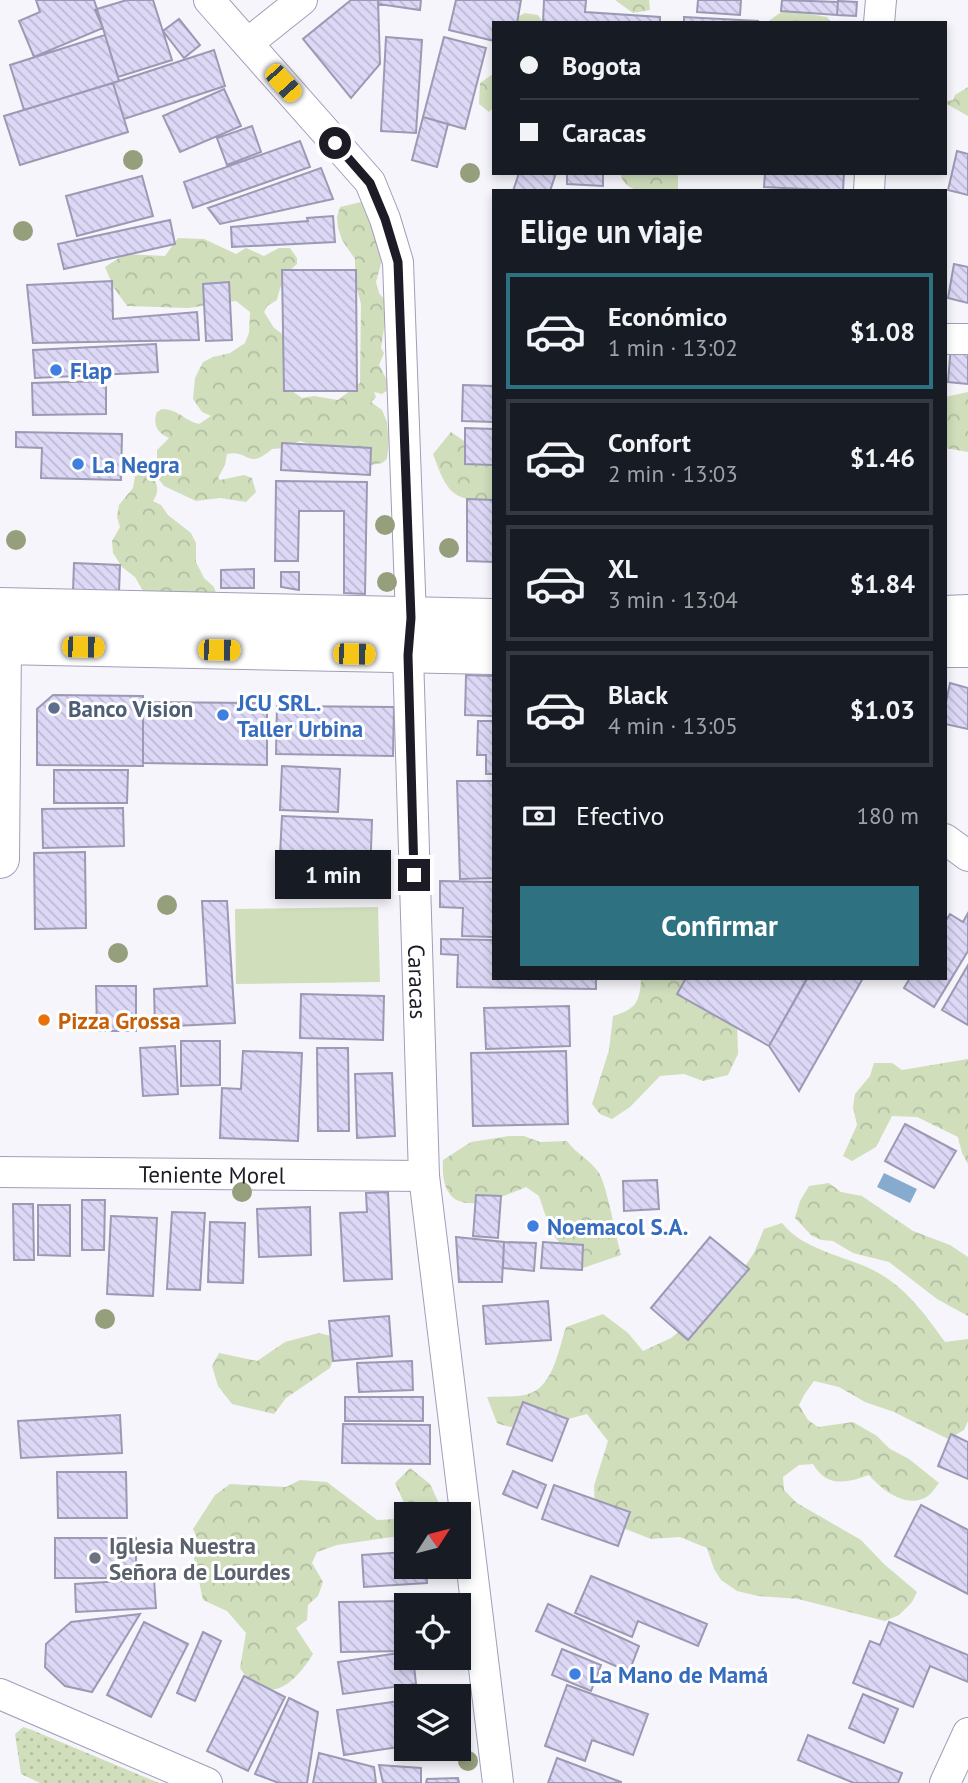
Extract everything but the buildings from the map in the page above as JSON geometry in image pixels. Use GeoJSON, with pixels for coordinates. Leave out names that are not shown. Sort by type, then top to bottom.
{"type":"FeatureCollection","features":[{"type":"Feature","properties":{"kind":"main road"},"geometry":{"type":"LineString","coordinates":[[0,607],[492,618]]}},
{"type":"Feature","properties":{"kind":"main road"},"geometry":{"type":"LineString","coordinates":[[947,615],[968,614]]}},
{"type":"Feature","properties":{"kind":"main road"},"geometry":{"type":"LineString","coordinates":[[0,859],[1,643],[492,655]]}},
{"type":"Feature","properties":{"kind":"main road"},"geometry":{"type":"LineString","coordinates":[[947,648],[968,648]]}},
{"type":"Feature","properties":{"kind":"street","name":"Caracas"},"geometry":{"type":"LineString","coordinates":[[209,0],[370,183],[385,219],[398,262],[411,618],[408,655],[424,1177],[498,1783]]}},
{"type":"Feature","properties":{"kind":"street"},"geometry":{"type":"LineString","coordinates":[[248,43],[302,0]]}},
{"type":"Feature","properties":{"kind":"street"},"geometry":{"type":"LineString","coordinates":[[879,21],[881,0]]}},
{"type":"Feature","properties":{"kind":"street"},"geometry":{"type":"LineString","coordinates":[[947,339],[968,339]]}},
{"type":"Feature","properties":{"kind":"street"},"geometry":{"type":"LineString","coordinates":[[947,840],[968,856]]}},
{"type":"Feature","properties":{"kind":"street","name":"Teniente Morel"},"geometry":{"type":"LineString","coordinates":[[0,1172],[424,1177]]}},
{"type":"Feature","properties":{"kind":"street"},"geometry":{"type":"LineString","coordinates":[[0,1694],[207,1783]]}},
{"type":"Feature","properties":{"kind":"street"},"geometry":{"type":"LineString","coordinates":[[945,1783],[968,1733]]}},
{"type":"Feature","properties":{"kind":"green space"},"geometry":{"type":"Polygon","coordinates":[[[615,0],[649,0],[650,10],[633,13],[615,0]]]}},
{"type":"Feature","properties":{"kind":"green space"},"geometry":{"type":"Polygon","coordinates":[[[784,10],[827,17],[830,21],[769,21],[784,10]]]}},
{"type":"Feature","properties":{"kind":"green space"},"geometry":{"type":"Polygon","coordinates":[[[525,13],[538,15],[542,21],[513,21],[525,13]]]}},
{"type":"Feature","properties":{"kind":"green space"},"geometry":{"type":"Polygon","coordinates":[[[492,75],[492,109],[489,112],[479,104],[480,83],[492,75]]]}},
{"type":"Feature","properties":{"kind":"green space"},"geometry":{"type":"Polygon","coordinates":[[[968,87],[968,116],[947,104],[947,100],[953,100],[955,95],[968,87]]]}},
{"type":"Feature","properties":{"kind":"green space"},"geometry":{"type":"Polygon","coordinates":[[[621,175],[678,175],[678,189],[634,189],[623,181],[621,175]]]}},
{"type":"Feature","properties":{"kind":"green space"},"geometry":{"type":"Polygon","coordinates":[[[361,202],[367,205],[382,260],[376,282],[384,299],[386,316],[381,348],[384,353],[379,365],[388,382],[388,390],[382,394],[374,392],[376,397],[371,402],[382,410],[387,422],[387,459],[371,465],[317,453],[309,444],[300,441],[284,448],[272,449],[253,459],[240,454],[227,454],[218,478],[220,480],[244,475],[252,478],[256,492],[246,502],[220,498],[196,501],[164,486],[157,477],[157,450],[169,438],[157,428],[157,412],[168,410],[199,424],[211,416],[202,412],[193,399],[195,378],[203,362],[230,353],[245,343],[249,333],[250,312],[236,301],[188,308],[127,306],[114,288],[105,267],[125,254],[165,256],[178,238],[204,239],[236,254],[246,248],[264,256],[279,248],[290,248],[297,258],[297,264],[284,280],[277,300],[267,306],[264,312],[274,328],[284,335],[292,391],[302,398],[314,396],[338,400],[360,383],[361,304],[355,281],[355,259],[342,240],[337,217],[340,207],[361,202]]]}},
{"type":"Feature","properties":{"kind":"green space"},"geometry":{"type":"Polygon","coordinates":[[[968,392],[968,452],[947,448],[947,397],[968,392]]]}},
{"type":"Feature","properties":{"kind":"green space"},"geometry":{"type":"Polygon","coordinates":[[[451,432],[492,460],[492,501],[468,499],[452,492],[442,477],[433,454],[451,432]]]}},
{"type":"Feature","properties":{"kind":"green space"},"geometry":{"type":"Polygon","coordinates":[[[145,471],[156,485],[157,493],[153,501],[191,533],[196,543],[196,562],[204,578],[214,587],[222,611],[143,591],[135,577],[122,567],[113,553],[112,541],[120,527],[117,517],[119,505],[133,488],[135,476],[145,471]]]}},
{"type":"Feature","properties":{"kind":"green space"},"geometry":{"type":"Polygon","coordinates":[[[378,907],[380,982],[236,984],[235,909],[378,907]]]}},
{"type":"Feature","properties":{"kind":"green space"},"geometry":{"type":"Polygon","coordinates":[[[641,980],[686,980],[706,1007],[737,1023],[738,1054],[728,1075],[703,1081],[684,1074],[660,1076],[630,1107],[612,1119],[600,1114],[592,1104],[609,1050],[613,1016],[632,1007],[639,993],[641,980]]]}},
{"type":"Feature","properties":{"kind":"green space"},"geometry":{"type":"Polygon","coordinates":[[[968,1059],[968,1164],[958,1137],[917,1117],[892,1116],[876,1147],[852,1161],[843,1156],[857,1125],[853,1107],[855,1094],[870,1076],[874,1063],[892,1063],[902,1070],[968,1059]]]}},
{"type":"Feature","properties":{"kind":"green space"},"geometry":{"type":"Polygon","coordinates":[[[524,1136],[540,1142],[567,1141],[592,1164],[605,1189],[621,1255],[580,1269],[551,1232],[539,1196],[526,1187],[483,1202],[458,1201],[449,1193],[444,1180],[443,1160],[471,1142],[524,1136]]]}},
{"type":"Feature","properties":{"kind":"green space"},"geometry":{"type":"Polygon","coordinates":[[[829,1183],[841,1192],[862,1196],[913,1231],[950,1245],[968,1257],[968,1316],[937,1299],[889,1262],[853,1253],[833,1241],[821,1240],[811,1235],[795,1218],[800,1201],[809,1186],[829,1183]]]}},
{"type":"Feature","properties":{"kind":"green space"},"geometry":{"type":"Polygon","coordinates":[[[782,1223],[812,1246],[873,1270],[895,1284],[922,1311],[945,1342],[968,1339],[968,1421],[964,1430],[948,1439],[894,1412],[865,1402],[839,1387],[814,1381],[799,1405],[808,1420],[818,1427],[853,1422],[877,1436],[890,1449],[909,1459],[939,1483],[928,1496],[912,1501],[888,1492],[869,1475],[838,1482],[824,1477],[813,1464],[799,1465],[783,1477],[784,1490],[797,1503],[861,1540],[917,1592],[912,1602],[899,1615],[885,1621],[798,1599],[758,1596],[737,1591],[721,1580],[707,1548],[680,1537],[651,1539],[623,1528],[595,1512],[594,1486],[608,1441],[587,1414],[542,1426],[519,1428],[497,1423],[487,1397],[521,1396],[539,1388],[554,1364],[566,1327],[603,1314],[628,1333],[643,1351],[671,1338],[686,1326],[714,1311],[754,1253],[764,1229],[782,1223]]]}},
{"type":"Feature","properties":{"kind":"green space"},"geometry":{"type":"Polygon","coordinates":[[[319,1333],[331,1336],[336,1352],[330,1368],[286,1398],[274,1414],[232,1404],[218,1386],[212,1366],[219,1353],[257,1361],[285,1342],[319,1333]]]}},
{"type":"Feature","properties":{"kind":"green space"},"geometry":{"type":"Polygon","coordinates":[[[410,1468],[430,1484],[438,1502],[404,1502],[395,1483],[410,1468]]]}},
{"type":"Feature","properties":{"kind":"green space"},"geometry":{"type":"Polygon","coordinates":[[[300,1480],[327,1482],[377,1520],[394,1519],[394,1537],[337,1545],[317,1552],[312,1563],[323,1582],[318,1596],[308,1605],[307,1620],[296,1628],[313,1654],[302,1669],[289,1683],[273,1690],[253,1684],[240,1668],[246,1633],[227,1611],[203,1600],[194,1558],[200,1545],[193,1529],[215,1495],[230,1484],[286,1487],[300,1480]]]}},
{"type":"Feature","properties":{"kind":"green space"},"geometry":{"type":"Polygon","coordinates":[[[23,1727],[159,1783],[40,1783],[21,1774],[15,1734],[23,1727]]]}},
{"type":"Feature","properties":{"kind":"water"},"geometry":{"type":"Polygon","coordinates":[[[884,1173],[917,1189],[910,1203],[877,1187],[884,1173]]]}},
{"type":"Feature","properties":{"kind":"place","name":"Flap"},"geometry":{"type":"Point","coordinates":[56,370]}},
{"type":"Feature","properties":{"kind":"place","name":"La Negra"},"geometry":{"type":"Point","coordinates":[78,464]}},
{"type":"Feature","properties":{"kind":"place","name":"Banco Vision"},"geometry":{"type":"Point","coordinates":[54,708]}},
{"type":"Feature","properties":{"kind":"place","name":"JCU SRL. Taller Urbina"},"geometry":{"type":"Point","coordinates":[223,715]}},
{"type":"Feature","properties":{"kind":"place","name":"Pizza Grossa"},"geometry":{"type":"Point","coordinates":[44,1020]}},
{"type":"Feature","properties":{"kind":"place","name":"Noemacol S.A."},"geometry":{"type":"Point","coordinates":[533,1226]}},
{"type":"Feature","properties":{"kind":"place","name":"Iglesia Nuestra Señora de Lourdes"},"geometry":{"type":"Point","coordinates":[95,1558]}},
{"type":"Feature","properties":{"kind":"place","name":"La Mano de Mamá"},"geometry":{"type":"Point","coordinates":[575,1674]}},
{"type":"Feature","properties":{"kind":"route"},"geometry":{"type":"LineString","coordinates":[[335,143],[370,183],[385,219],[398,262],[411,618],[408,655],[414,875]]}}]}
